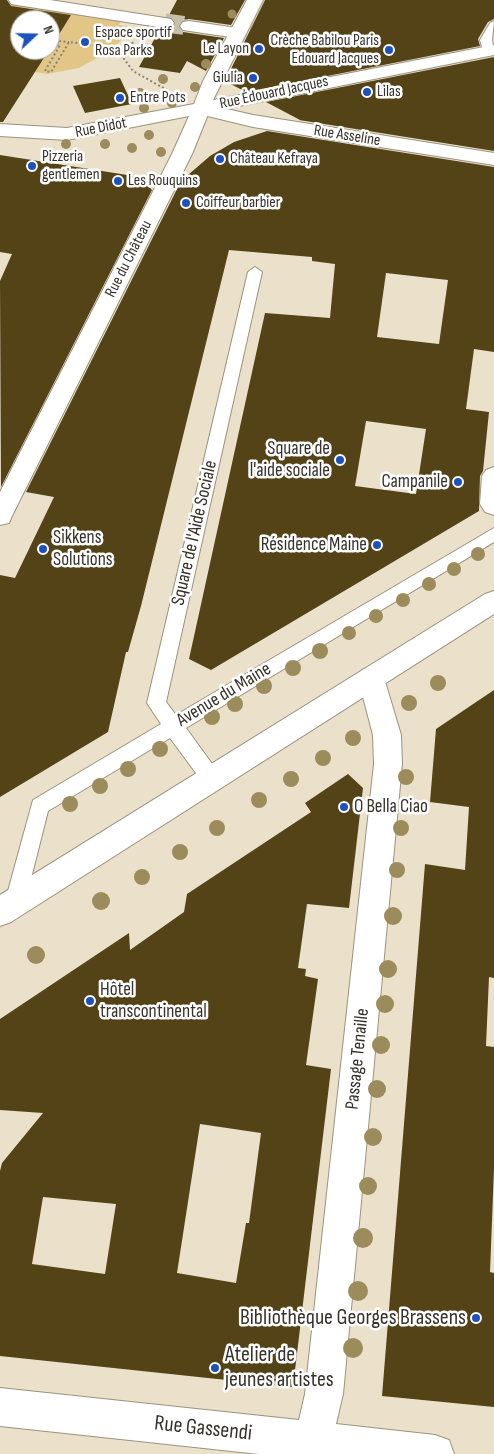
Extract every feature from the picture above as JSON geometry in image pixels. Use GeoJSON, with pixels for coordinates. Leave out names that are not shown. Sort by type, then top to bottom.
{"type":"FeatureCollection","features":[{"type":"Feature","properties":{"kind":"street"},"geometry":{"type":"LineString","coordinates":[[18,0],[165,23]]}},
{"type":"Feature","properties":{"kind":"street","name":"Rue du Château"},"geometry":{"type":"LineString","coordinates":[[0,516],[182,154],[212,82],[254,0]]}},
{"type":"Feature","properties":{"kind":"street"},"geometry":{"type":"LineString","coordinates":[[190,26],[238,33]]}},
{"type":"Feature","properties":{"kind":"street","name":"Rue Édouard Jacques"},"geometry":{"type":"LineString","coordinates":[[200,109],[251,97],[491,51]]}},
{"type":"Feature","properties":{"kind":"street","name":"Rue Didot"},"geometry":{"type":"LineString","coordinates":[[0,130],[67,134],[200,109]]}},
{"type":"Feature","properties":{"kind":"street","name":"Rue Asseline"},"geometry":{"type":"LineString","coordinates":[[200,109],[253,121],[494,159]]}},
{"type":"Feature","properties":{"kind":"street"},"geometry":{"type":"LineString","coordinates":[[494,476],[492,504],[494,506]]}},
{"type":"Feature","properties":{"kind":"street","name":"Avenue du Maine"},"geometry":{"type":"LineString","coordinates":[[8,907],[494,601]]}},
{"type":"Feature","properties":{"kind":"street","name":"Passage Tenaille"},"geometry":{"type":"LineString","coordinates":[[312,1447],[325,1384],[388,764],[386,735],[371,678]]}},
{"type":"Feature","properties":{"kind":"street","name":"Rue Gassendi"},"geometry":{"type":"LineString","coordinates":[[0,1406],[312,1447],[435,1454]]}},
{"type":"Feature","properties":{"kind":"lane"},"geometry":{"type":"LineString","coordinates":[[491,51],[486,40],[494,24]]}},
{"type":"Feature","properties":{"kind":"lane","name":"Square de l'Aide Sociale"},"geometry":{"type":"LineString","coordinates":[[211,778],[156,704],[255,272]]}},
{"type":"Feature","properties":{"kind":"lane","name":"Avenue du Maine"},"geometry":{"type":"LineString","coordinates":[[8,907],[40,806],[494,534]]}},
{"type":"Feature","properties":{"kind":"path"},"geometry":{"type":"LineString","coordinates":[[145,20],[124,59],[133,71],[171,92]]}},
{"type":"Feature","properties":{"kind":"path"},"geometry":{"type":"LineString","coordinates":[[60,41],[114,48]]}},
{"type":"Feature","properties":{"kind":"path"},"geometry":{"type":"LineString","coordinates":[[60,58],[70,42]]}},
{"type":"Feature","properties":{"kind":"path"},"geometry":{"type":"LineString","coordinates":[[51,60],[45,71],[51,72],[59,60]]}},
{"type":"Feature","properties":{"kind":"shaded area","name":"Espace sportif Rosa Parks"},"geometry":{"type":"Polygon","coordinates":[[[0,1],[57,10],[10,10],[10,60],[60,60],[60,10],[121,20],[119,25],[127,26],[123,38],[112,50],[79,68],[47,74],[0,66],[0,1]]]}},
{"type":"Feature","properties":{"kind":"building"},"geometry":{"type":"Polygon","coordinates":[[[0,0],[7,0],[11,6],[38,10],[10,10],[10,60],[43,60],[3,122],[0,122],[0,0]]]}},
{"type":"Feature","properties":{"kind":"building"},"geometry":{"type":"Polygon","coordinates":[[[177,0],[245,0],[231,25],[189,19],[183,20],[178,25],[183,32],[224,38],[206,71],[187,61],[180,73],[139,67],[160,29],[171,29],[176,24],[172,18],[168,17],[177,0]]]}},
{"type":"Feature","properties":{"kind":"building"},"geometry":{"type":"Polygon","coordinates":[[[265,0],[494,0],[494,19],[488,22],[478,39],[480,46],[246,92],[225,81],[265,0]]]}},
{"type":"Feature","properties":{"kind":"building"},"geometry":{"type":"Polygon","coordinates":[[[60,13],[71,15],[60,33],[60,13]]]}},
{"type":"Feature","properties":{"kind":"building"},"geometry":{"type":"Polygon","coordinates":[[[494,57],[494,151],[299,120],[266,102],[494,57]]]}},
{"type":"Feature","properties":{"kind":"building"},"geometry":{"type":"Polygon","coordinates":[[[120,78],[132,104],[85,113],[73,86],[120,78]]]}},
{"type":"Feature","properties":{"kind":"building"},"geometry":{"type":"Polygon","coordinates":[[[267,131],[494,167],[494,352],[474,349],[466,409],[489,412],[483,471],[480,476],[479,511],[211,670],[189,659],[265,313],[330,318],[335,264],[312,261],[312,257],[229,250],[141,606],[128,652],[126,652],[108,732],[0,797],[0,575],[15,578],[54,497],[26,492],[181,181],[210,156],[234,142],[267,131]],[[386,273],[377,337],[439,344],[448,280],[386,273]],[[366,421],[355,486],[416,494],[426,429],[366,421]]]}},
{"type":"Feature","properties":{"kind":"building"},"geometry":{"type":"Polygon","coordinates":[[[0,155],[140,177],[152,190],[1,487],[0,281],[12,254],[0,252],[0,155]]]}},
{"type":"Feature","properties":{"kind":"building"},"geometry":{"type":"Polygon","coordinates":[[[494,690],[494,978],[489,977],[486,1046],[494,1047],[494,1169],[490,1272],[494,1273],[494,1407],[382,1396],[425,864],[465,870],[469,807],[430,802],[436,729],[494,690]]]}},
{"type":"Feature","properties":{"kind":"building"},"geometry":{"type":"Polygon","coordinates":[[[348,774],[363,788],[349,908],[307,904],[298,968],[306,969],[305,976],[318,979],[306,1065],[331,1069],[293,1387],[0,1356],[0,1171],[2,1163],[43,1113],[0,1110],[0,1019],[129,933],[130,950],[184,912],[187,894],[311,812],[305,803],[348,774]],[[200,1124],[177,1273],[236,1283],[246,1223],[249,1223],[261,1133],[200,1124]],[[43,1197],[32,1264],[105,1274],[116,1204],[43,1197]]]}},
{"type":"Feature","properties":{"kind":"tunnel"},"geometry":{"type":"LineString","coordinates":[[165,23],[189,26]]}},
{"type":"Feature","properties":{"kind":"place","name":"Espace sportif Rosa Parks"},"geometry":{"type":"Point","coordinates":[85,42]}},
{"type":"Feature","properties":{"kind":"place","name":"Le Layon"},"geometry":{"type":"Point","coordinates":[259,49]}},
{"type":"Feature","properties":{"kind":"place","name":"Crèche Babilou Paris Edouard Jacques"},"geometry":{"type":"Point","coordinates":[389,50]}},
{"type":"Feature","properties":{"kind":"place","name":"Giulia"},"geometry":{"type":"Point","coordinates":[253,78]}},
{"type":"Feature","properties":{"kind":"place","name":"Lilas"},"geometry":{"type":"Point","coordinates":[367,92]}},
{"type":"Feature","properties":{"kind":"place","name":"Entre Pots"},"geometry":{"type":"Point","coordinates":[120,98]}},
{"type":"Feature","properties":{"kind":"place","name":"Château Kefraya"},"geometry":{"type":"Point","coordinates":[220,159]}},
{"type":"Feature","properties":{"kind":"place","name":"Pizzeria gentlemen"},"geometry":{"type":"Point","coordinates":[32,166]}},
{"type":"Feature","properties":{"kind":"place","name":"Les Rouquins"},"geometry":{"type":"Point","coordinates":[118,181]}},
{"type":"Feature","properties":{"kind":"place","name":"Coiffeur barbier"},"geometry":{"type":"Point","coordinates":[186,203]}},
{"type":"Feature","properties":{"kind":"place","name":"Square de l'aide sociale"},"geometry":{"type":"Point","coordinates":[340,460]}},
{"type":"Feature","properties":{"kind":"place","name":"Campanile"},"geometry":{"type":"Point","coordinates":[458,482]}},
{"type":"Feature","properties":{"kind":"place","name":"Résidence Maine"},"geometry":{"type":"Point","coordinates":[377,545]}},
{"type":"Feature","properties":{"kind":"place","name":"Sikkens Solutions"},"geometry":{"type":"Point","coordinates":[43,549]}},
{"type":"Feature","properties":{"kind":"place","name":"O Bella Ciao"},"geometry":{"type":"Point","coordinates":[344,807]}},
{"type":"Feature","properties":{"kind":"place","name":"Hôtel transcontinental"},"geometry":{"type":"Point","coordinates":[90,1001]}},
{"type":"Feature","properties":{"kind":"place","name":"Bibliothèque Georges Brassens"},"geometry":{"type":"Point","coordinates":[476,1318]}},
{"type":"Feature","properties":{"kind":"place","name":"Atelier de jeunes artistes"},"geometry":{"type":"Point","coordinates":[215,1368]}}]}
